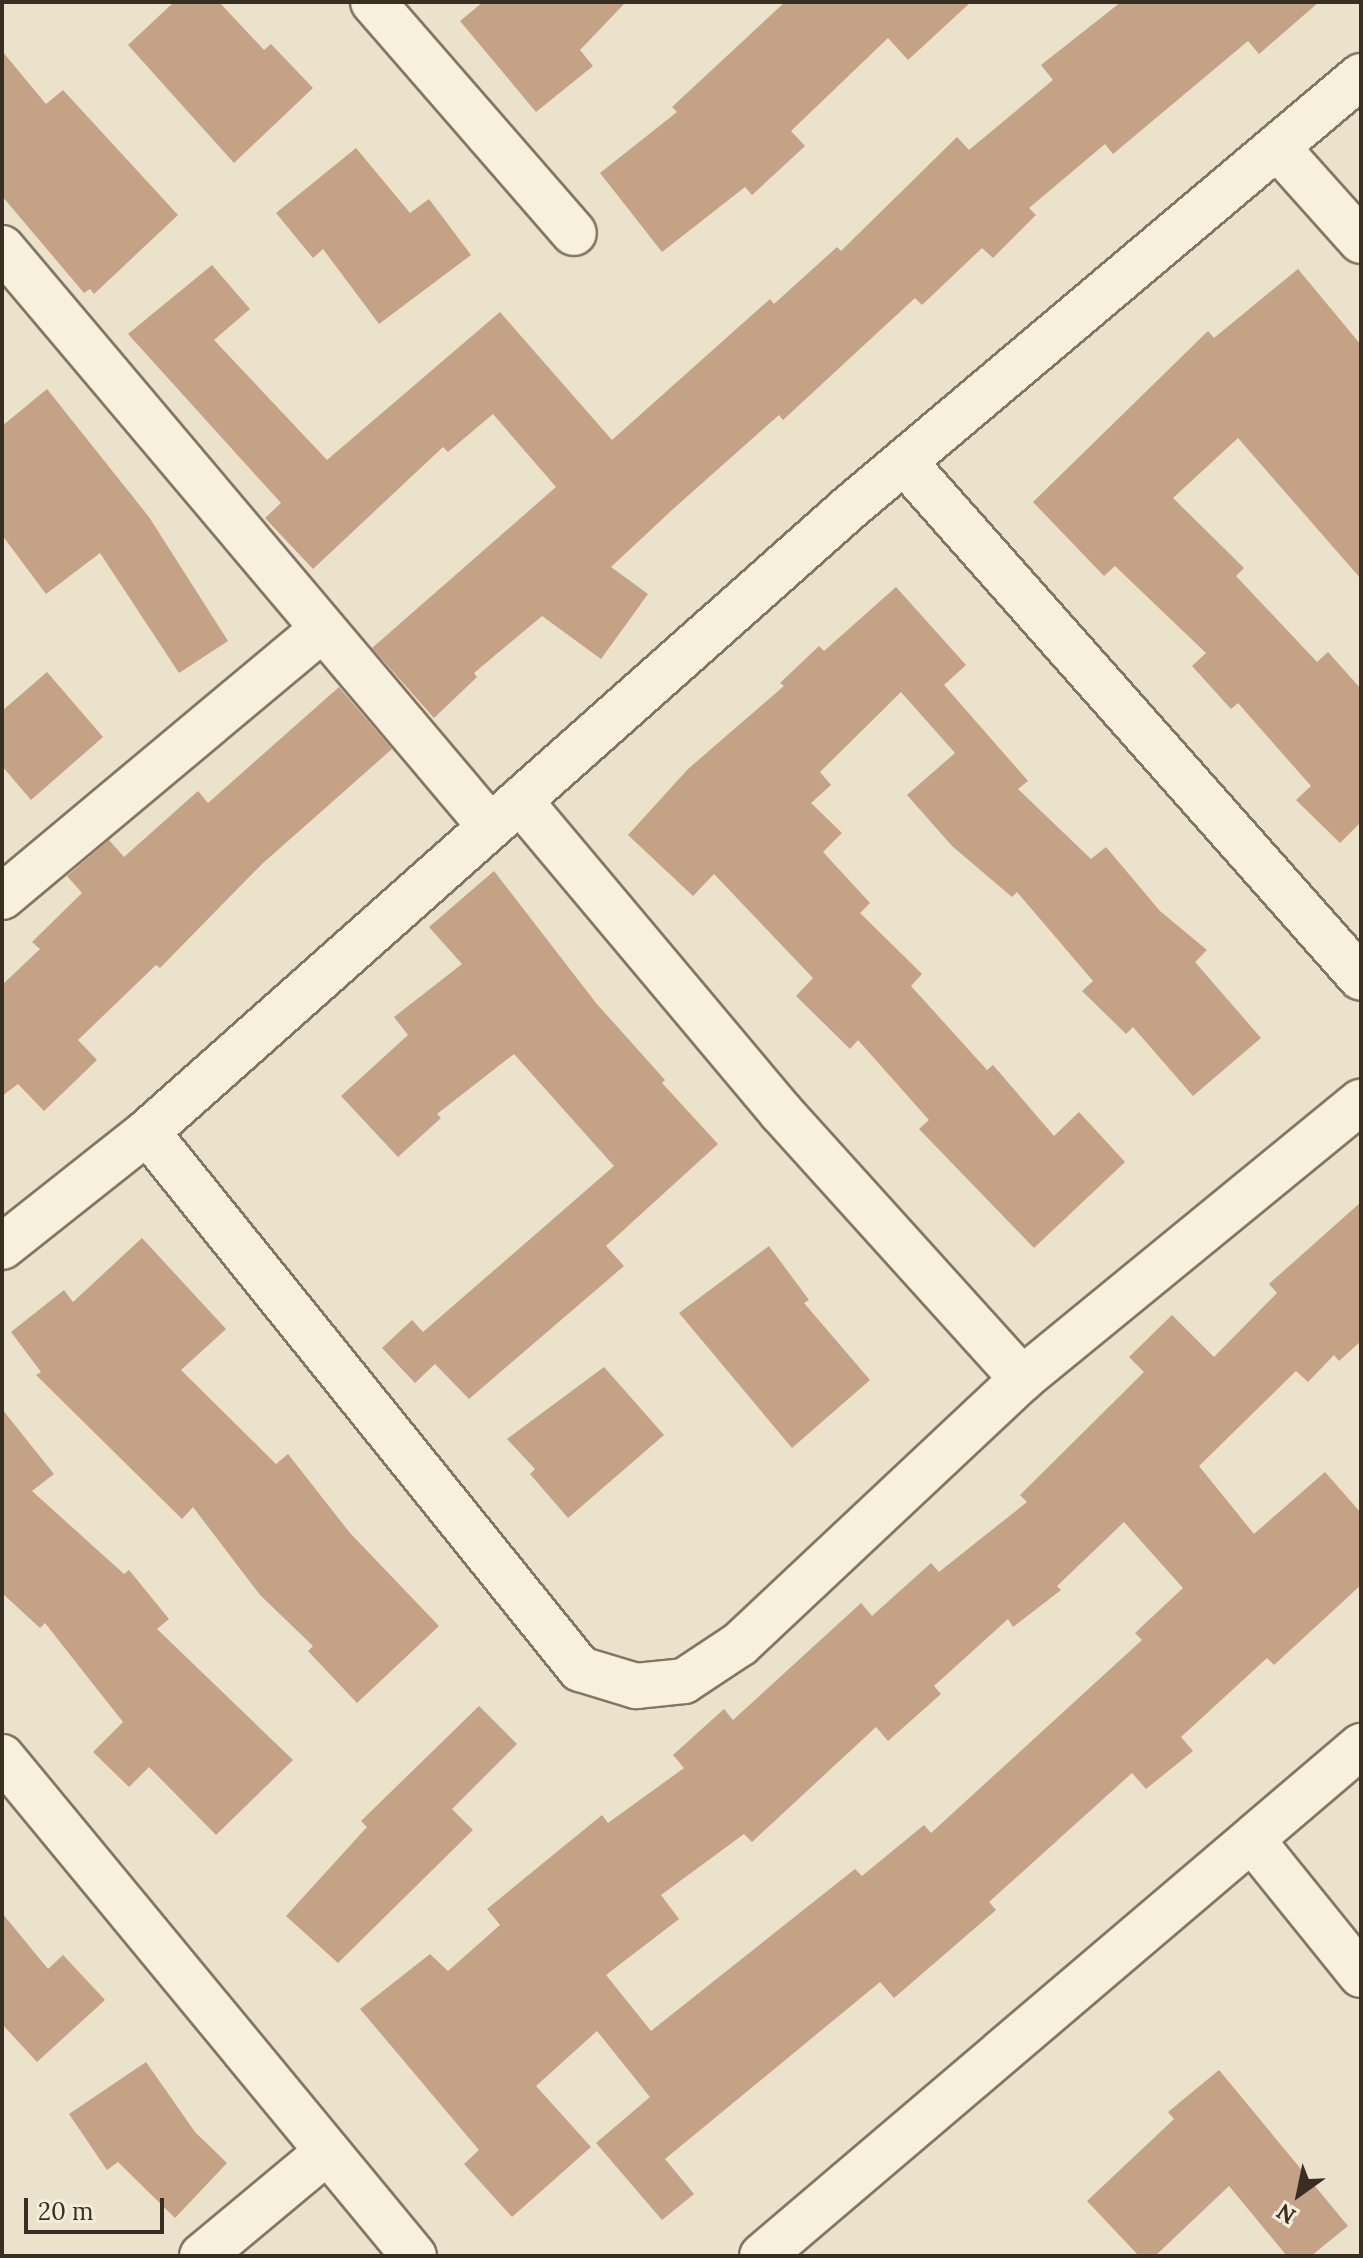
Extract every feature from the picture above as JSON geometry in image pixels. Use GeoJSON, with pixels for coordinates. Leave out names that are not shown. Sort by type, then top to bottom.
{"type":"FeatureCollection","features":[{"type":"Feature","properties":{"kind":"street"},"geometry":{"type":"LineString","coordinates":[[373,2],[574,233]]}},
{"type":"Feature","properties":{"kind":"street"},"geometry":{"type":"LineString","coordinates":[[2,1247],[147,1132],[849,508],[906,464],[1361,76]]}},
{"type":"Feature","properties":{"kind":"street"},"geometry":{"type":"LineString","coordinates":[[1277,147],[1361,241]]}},
{"type":"Feature","properties":{"kind":"street"},"geometry":{"type":"LineString","coordinates":[[2,248],[322,629],[504,812],[1022,1379]]}},
{"type":"Feature","properties":{"kind":"street"},"geometry":{"type":"LineString","coordinates":[[906,464],[1361,978]]}},
{"type":"Feature","properties":{"kind":"street"},"geometry":{"type":"LineString","coordinates":[[2,897],[322,629]]}},
{"type":"Feature","properties":{"kind":"street"},"geometry":{"type":"LineString","coordinates":[[147,1132],[580,1669],[636,1686],[684,1681],[740,1644],[1022,1379],[1361,1102]]}},
{"type":"Feature","properties":{"kind":"street"},"geometry":{"type":"LineString","coordinates":[[762,2256],[1361,1746]]}},
{"type":"Feature","properties":{"kind":"street"},"geometry":{"type":"LineString","coordinates":[[2,1757],[414,2256]]}},
{"type":"Feature","properties":{"kind":"street"},"geometry":{"type":"LineString","coordinates":[[1253,1841],[1361,1975]]}},
{"type":"Feature","properties":{"kind":"street"},"geometry":{"type":"LineString","coordinates":[[202,2256],[327,2152]]}},
{"type":"Feature","properties":{"kind":"building"},"geometry":{"type":"Polygon","coordinates":[[[174,2],[219,2],[264,50],[271,44],[313,88],[234,163],[128,45],[174,2]]]}},
{"type":"Feature","properties":{"kind":"building"},"geometry":{"type":"Polygon","coordinates":[[[483,2],[626,2],[580,50],[593,66],[536,112],[460,21],[483,2]]]}},
{"type":"Feature","properties":{"kind":"building"},"geometry":{"type":"Polygon","coordinates":[[[785,2],[971,2],[908,60],[888,38],[791,131],[805,146],[752,195],[745,187],[662,252],[600,173],[677,112],[672,107],[785,2]]]}},
{"type":"Feature","properties":{"kind":"building"},"geometry":{"type":"Polygon","coordinates":[[[1121,2],[1319,2],[1259,54],[1248,41],[1113,154],[1105,144],[1029,208],[1036,215],[993,258],[982,248],[922,305],[915,298],[783,420],[779,415],[672,510],[611,567],[648,594],[601,659],[542,616],[474,673],[477,677],[434,718],[372,648],[556,487],[493,414],[448,452],[443,447],[313,569],[265,518],[281,503],[128,334],[212,265],[250,309],[214,340],[327,460],[500,312],[612,440],[770,299],[774,304],[837,247],[841,251],[957,137],[969,150],[1053,80],[1041,65],[1121,2]]]}},
{"type":"Feature","properties":{"kind":"building"},"geometry":{"type":"Polygon","coordinates":[[[2,51],[46,104],[63,90],[178,215],[94,294],[90,289],[84,293],[2,196],[2,51]]]}},
{"type":"Feature","properties":{"kind":"building"},"geometry":{"type":"Polygon","coordinates":[[[356,148],[410,213],[429,199],[471,255],[379,324],[323,249],[313,258],[276,213],[356,148]]]}},
{"type":"Feature","properties":{"kind":"building"},"geometry":{"type":"Polygon","coordinates":[[[1298,269],[1361,345],[1361,579],[1238,438],[1173,498],[1244,568],[1236,576],[1317,662],[1328,652],[1361,689],[1361,822],[1340,843],[1296,800],[1311,786],[1238,703],[1231,709],[1192,666],[1206,653],[1115,566],[1104,576],[1033,502],[1208,331],[1214,338],[1298,269]]]}},
{"type":"Feature","properties":{"kind":"building"},"geometry":{"type":"Polygon","coordinates":[[[47,389],[149,517],[228,641],[179,673],[100,553],[46,594],[2,535],[2,426],[47,389]]]}},
{"type":"Feature","properties":{"kind":"building"},"geometry":{"type":"Polygon","coordinates":[[[896,587],[966,665],[944,685],[1028,781],[1018,789],[1091,859],[1106,847],[1160,911],[1207,950],[1195,962],[1261,1038],[1193,1096],[1133,1027],[1126,1034],[1082,991],[1093,981],[1017,892],[1012,897],[952,846],[907,795],[955,753],[901,692],[820,772],[831,785],[811,803],[842,833],[823,852],[870,903],[860,913],[922,974],[911,986],[987,1070],[993,1065],[1054,1136],[1079,1112],[1125,1162],[1034,1248],[919,1129],[929,1120],[858,1040],[850,1049],[796,996],[813,978],[714,874],[693,896],[628,835],[688,769],[784,686],[780,683],[819,646],[824,651],[896,587]]]}},
{"type":"Feature","properties":{"kind":"building"},"geometry":{"type":"Polygon","coordinates":[[[47,672],[103,737],[31,800],[2,766],[2,711],[47,672]]]}},
{"type":"Feature","properties":{"kind":"building"},"geometry":{"type":"Polygon","coordinates":[[[339,687],[392,749],[262,864],[160,968],[156,965],[78,1040],[97,1060],[44,1111],[18,1084],[2,1096],[2,985],[40,949],[32,942],[82,893],[67,876],[109,840],[124,857],[198,791],[208,803],[339,687]]]}},
{"type":"Feature","properties":{"kind":"building"},"geometry":{"type":"Polygon","coordinates":[[[494,871],[596,1003],[665,1080],[662,1083],[718,1144],[606,1246],[624,1266],[469,1399],[435,1364],[415,1383],[382,1348],[412,1320],[423,1332],[614,1166],[514,1054],[437,1114],[441,1118],[398,1157],[341,1096],[408,1035],[394,1017],[462,964],[429,927],[494,871]]]}},
{"type":"Feature","properties":{"kind":"building"},"geometry":{"type":"Polygon","coordinates":[[[1361,1202],[1361,1341],[1339,1361],[1334,1355],[1308,1382],[1296,1371],[1199,1466],[1254,1534],[1325,1472],[1361,1513],[1361,1585],[1274,1665],[1267,1658],[1181,1737],[1193,1751],[1146,1789],[1132,1773],[989,1902],[996,1910],[894,1998],[880,1982],[665,2159],[694,2194],[662,2220],[596,2143],[650,2097],[597,2031],[536,2086],[591,2147],[512,2217],[464,2164],[479,2150],[360,2009],[430,1954],[448,1971],[500,1925],[487,1909],[602,1815],[608,1823],[684,1768],[673,1755],[724,1709],[733,1720],[861,1603],[872,1616],[931,1563],[939,1572],[1027,1502],[1020,1495],[1144,1372],[1129,1357],[1172,1315],[1214,1357],[1277,1293],[1269,1284],[1361,1202]],[[1124,1522],[1057,1586],[1061,1590],[1013,1627],[1008,1619],[934,1686],[941,1694],[888,1741],[876,1727],[752,1842],[744,1834],[661,1895],[679,1919],[606,1975],[651,2031],[855,1869],[862,1876],[924,1825],[931,1833],[1142,1640],[1135,1633],[1183,1588],[1124,1522]]]}},
{"type":"Feature","properties":{"kind":"building"},"geometry":{"type":"Polygon","coordinates":[[[142,1238],[226,1329],[181,1370],[276,1464],[288,1454],[350,1533],[439,1626],[357,1703],[308,1651],[313,1646],[260,1595],[193,1507],[182,1519],[36,1375],[41,1372],[11,1332],[64,1290],[73,1302],[142,1238]]]}},
{"type":"Feature","properties":{"kind":"building"},"geometry":{"type":"Polygon","coordinates":[[[769,1246],[809,1300],[804,1303],[870,1380],[792,1448],[679,1313],[769,1246]]]}},
{"type":"Feature","properties":{"kind":"building"},"geometry":{"type":"Polygon","coordinates":[[[604,1367],[664,1435],[568,1518],[530,1474],[535,1469],[507,1439],[604,1367]]]}},
{"type":"Feature","properties":{"kind":"building"},"geometry":{"type":"Polygon","coordinates":[[[2,1409],[54,1474],[32,1491],[124,1574],[129,1570],[169,1619],[157,1629],[293,1760],[216,1835],[149,1767],[129,1787],[93,1752],[123,1722],[45,1623],[40,1628],[2,1593],[2,1409]]]}},
{"type":"Feature","properties":{"kind":"building"},"geometry":{"type":"Polygon","coordinates":[[[479,1706],[517,1744],[452,1809],[473,1830],[338,1963],[286,1916],[367,1827],[361,1821],[479,1706]]]}},
{"type":"Feature","properties":{"kind":"building"},"geometry":{"type":"Polygon","coordinates":[[[2,1913],[48,1969],[63,1955],[105,2000],[37,2062],[2,2024],[2,1913]]]}},
{"type":"Feature","properties":{"kind":"building"},"geometry":{"type":"Polygon","coordinates":[[[146,2062],[195,2132],[227,2163],[175,2218],[118,2162],[107,2170],[69,2114],[146,2062]]]}},
{"type":"Feature","properties":{"kind":"building"},"geometry":{"type":"Polygon","coordinates":[[[1219,2070],[1348,2226],[1311,2256],[1287,2256],[1229,2186],[1155,2256],[1139,2256],[1087,2201],[1174,2119],[1168,2112],[1219,2070]]]}}]}
